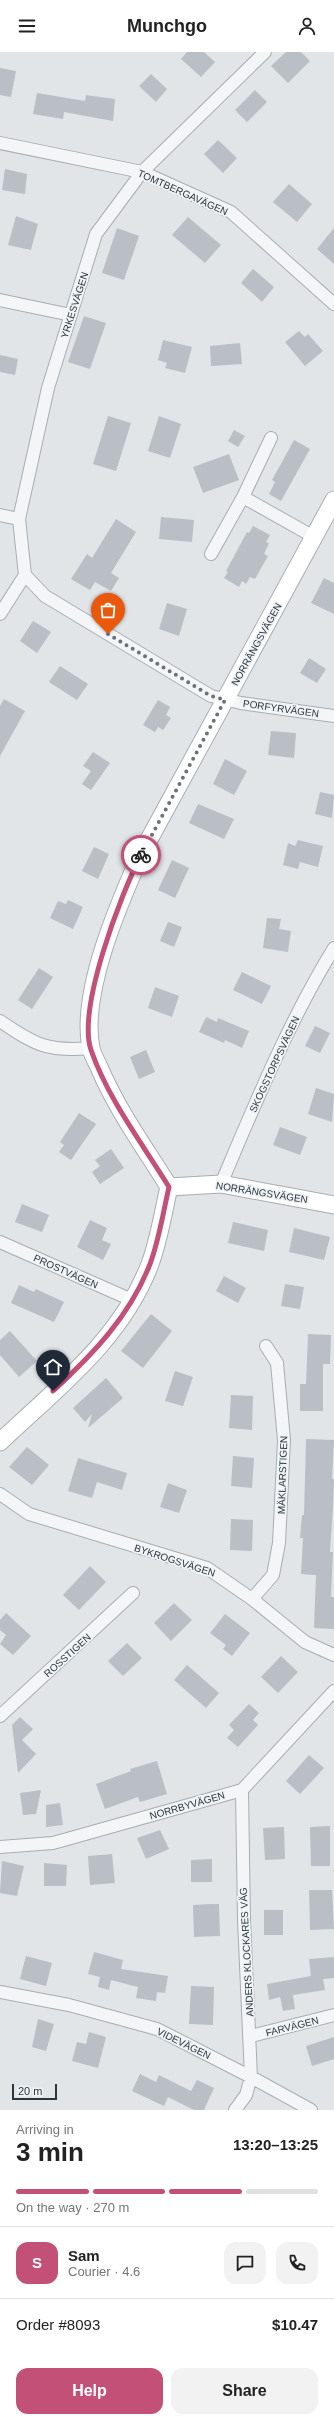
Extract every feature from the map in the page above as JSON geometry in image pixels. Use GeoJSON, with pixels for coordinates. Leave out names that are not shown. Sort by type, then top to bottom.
{"type":"FeatureCollection","features":[{"type":"Feature","properties":{"kind":"street","name":"YRKESVÄGEN"},"geometry":{"type":"LineString","coordinates":[[25,575],[19,519],[48,388],[96,234],[142,172],[265,52]]}},
{"type":"Feature","properties":{"kind":"street","name":"TOMTBERGAVÄGEN"},"geometry":{"type":"LineString","coordinates":[[0,144],[142,172],[231,212],[334,304]]}},
{"type":"Feature","properties":{"kind":"street"},"geometry":{"type":"LineString","coordinates":[[0,300],[71,315]]}},
{"type":"Feature","properties":{"kind":"street"},"geometry":{"type":"LineString","coordinates":[[211,554],[243,498],[270,438]]}},
{"type":"Feature","properties":{"kind":"street"},"geometry":{"type":"LineString","coordinates":[[243,498],[314,537]]}},
{"type":"Feature","properties":{"kind":"street","name":"NORRÄNGSVÄGEN"},"geometry":{"type":"LineString","coordinates":[[334,500],[140,856],[114,918],[92,1000],[90,1019],[91,1048],[107,1086],[169,1187],[221,1184],[334,1205]]}},
{"type":"Feature","properties":{"kind":"street"},"geometry":{"type":"LineString","coordinates":[[0,515],[19,519]]}},
{"type":"Feature","properties":{"kind":"street"},"geometry":{"type":"LineString","coordinates":[[0,614],[25,575]]}},
{"type":"Feature","properties":{"kind":"street","name":"PORFYRVÄGEN"},"geometry":{"type":"LineString","coordinates":[[25,575],[45,596],[211,696],[225,700],[334,716]]}},
{"type":"Feature","properties":{"kind":"street","name":"SKOGSTORPSVÄGEN"},"geometry":{"type":"LineString","coordinates":[[221,1184],[272,1064],[318,974],[334,948]]}},
{"type":"Feature","properties":{"kind":"street"},"geometry":{"type":"LineString","coordinates":[[0,1021],[37,1045],[70,1050],[91,1048]]}},
{"type":"Feature","properties":{"kind":"street"},"geometry":{"type":"LineString","coordinates":[[0,1442],[96,1351],[116,1326],[132,1300],[150,1265],[169,1187]]}},
{"type":"Feature","properties":{"kind":"street","name":"PROSTVÄGEN"},"geometry":{"type":"LineString","coordinates":[[0,1242],[132,1300]]}},
{"type":"Feature","properties":{"kind":"street","name":"MÄKLARSTIGEN"},"geometry":{"type":"LineString","coordinates":[[252,1599],[273,1575],[280,1543],[284,1440],[277,1363],[266,1346]]}},
{"type":"Feature","properties":{"kind":"street","name":"BYKROGSVÄGEN"},"geometry":{"type":"LineString","coordinates":[[0,1494],[29,1514],[207,1568],[252,1599],[305,1642],[334,1655]]}},
{"type":"Feature","properties":{"kind":"street","name":"ROSSTIGEN"},"geometry":{"type":"LineString","coordinates":[[0,1716],[133,1593]]}},
{"type":"Feature","properties":{"kind":"street"},"geometry":{"type":"LineString","coordinates":[[242,1790],[334,1691]]}},
{"type":"Feature","properties":{"kind":"street","name":"NORRBYVÄGEN"},"geometry":{"type":"LineString","coordinates":[[0,1847],[53,1843],[242,1790]]}},
{"type":"Feature","properties":{"kind":"street","name":"ANDERS KLOCKARES VÄG"},"geometry":{"type":"LineString","coordinates":[[235,2110],[246,2095],[251,2077],[251,2036],[244,1920],[242,1790]]}},
{"type":"Feature","properties":{"kind":"street","name":"VIDEVÄGEN"},"geometry":{"type":"LineString","coordinates":[[0,1992],[69,2005],[157,2029],[251,2077],[311,2110]]}},
{"type":"Feature","properties":{"kind":"street","name":"FARVÄGEN"},"geometry":{"type":"LineString","coordinates":[[251,2036],[334,2015]]}},
{"type":"Feature","properties":{"kind":"building"},"geometry":{"type":"Polygon","coordinates":[[[187,52],[204,52],[215,62],[201,77],[181,59],[187,52]]]}},
{"type":"Feature","properties":{"kind":"building"},"geometry":{"type":"Polygon","coordinates":[[[286,52],[301,52],[310,61],[288,83],[271,66],[286,52]]]}},
{"type":"Feature","properties":{"kind":"building"},"geometry":{"type":"Polygon","coordinates":[[[0,68],[16,71],[11,97],[0,95],[0,68]]]}},
{"type":"Feature","properties":{"kind":"building"},"geometry":{"type":"Polygon","coordinates":[[[151,74],[167,89],[156,102],[139,86],[151,74]]]}},
{"type":"Feature","properties":{"kind":"building"},"geometry":{"type":"Polygon","coordinates":[[[255,90],[267,102],[247,122],[235,110],[255,90]]]}},
{"type":"Feature","properties":{"kind":"building"},"geometry":{"type":"Polygon","coordinates":[[[37,93],[85,101],[86,95],[115,99],[113,121],[64,112],[63,119],[33,114],[37,93]]]}},
{"type":"Feature","properties":{"kind":"building"},"geometry":{"type":"Polygon","coordinates":[[[218,140],[237,158],[223,173],[204,154],[218,140]]]}},
{"type":"Feature","properties":{"kind":"building"},"geometry":{"type":"Polygon","coordinates":[[[5,169],[27,174],[25,194],[2,190],[5,169]]]}},
{"type":"Feature","properties":{"kind":"building"},"geometry":{"type":"Polygon","coordinates":[[[289,184],[312,204],[297,222],[273,202],[289,184]]]}},
{"type":"Feature","properties":{"kind":"building"},"geometry":{"type":"Polygon","coordinates":[[[16,216],[38,224],[31,250],[8,245],[16,216]]]}},
{"type":"Feature","properties":{"kind":"building"},"geometry":{"type":"Polygon","coordinates":[[[188,217],[221,245],[205,263],[172,235],[188,217]]]}},
{"type":"Feature","properties":{"kind":"building"},"geometry":{"type":"Polygon","coordinates":[[[117,228],[139,236],[124,280],[102,273],[117,228]]]}},
{"type":"Feature","properties":{"kind":"building"},"geometry":{"type":"Polygon","coordinates":[[[334,228],[334,264],[317,249],[334,228]]]}},
{"type":"Feature","properties":{"kind":"building"},"geometry":{"type":"Polygon","coordinates":[[[253,269],[274,287],[262,302],[241,283],[253,269]]]}},
{"type":"Feature","properties":{"kind":"building"},"geometry":{"type":"Polygon","coordinates":[[[84,316],[106,323],[90,369],[68,362],[84,316]]]}},
{"type":"Feature","properties":{"kind":"building"},"geometry":{"type":"Polygon","coordinates":[[[299,331],[305,337],[308,334],[323,351],[305,366],[285,342],[299,331]]]}},
{"type":"Feature","properties":{"kind":"building"},"geometry":{"type":"Polygon","coordinates":[[[163,340],[192,347],[185,373],[165,368],[167,363],[158,360],[163,340]]]}},
{"type":"Feature","properties":{"kind":"building"},"geometry":{"type":"Polygon","coordinates":[[[240,343],[242,364],[211,366],[210,346],[240,343]]]}},
{"type":"Feature","properties":{"kind":"building"},"geometry":{"type":"Polygon","coordinates":[[[0,355],[18,359],[15,375],[0,372],[0,355]]]}},
{"type":"Feature","properties":{"kind":"building"},"geometry":{"type":"Polygon","coordinates":[[[108,416],[131,423],[116,471],[93,464],[108,416]]]}},
{"type":"Feature","properties":{"kind":"building"},"geometry":{"type":"Polygon","coordinates":[[[159,416],[181,424],[170,458],[148,451],[159,416]]]}},
{"type":"Feature","properties":{"kind":"building"},"geometry":{"type":"Polygon","coordinates":[[[234,430],[245,436],[238,447],[228,441],[234,430]]]}},
{"type":"Feature","properties":{"kind":"building"},"geometry":{"type":"Polygon","coordinates":[[[294,440],[310,449],[281,501],[269,494],[275,482],[272,480],[294,440]]]}},
{"type":"Feature","properties":{"kind":"building"},"geometry":{"type":"Polygon","coordinates":[[[229,454],[239,480],[203,493],[193,467],[229,454]]]}},
{"type":"Feature","properties":{"kind":"building"},"geometry":{"type":"Polygon","coordinates":[[[161,517],[194,520],[192,542],[159,539],[161,517]]]}},
{"type":"Feature","properties":{"kind":"building"},"geometry":{"type":"Polygon","coordinates":[[[116,519],[136,532],[111,573],[119,578],[111,591],[95,582],[90,590],[71,579],[87,554],[92,558],[116,519]]]}},
{"type":"Feature","properties":{"kind":"building"},"geometry":{"type":"Polygon","coordinates":[[[253,526],[270,535],[266,542],[269,543],[264,554],[268,556],[255,579],[250,577],[246,584],[242,581],[239,587],[224,578],[228,572],[226,571],[247,532],[249,533],[253,526]]]}},
{"type":"Feature","properties":{"kind":"building"},"geometry":{"type":"Polygon","coordinates":[[[324,578],[334,583],[334,614],[311,603],[324,578]]]}},
{"type":"Feature","properties":{"kind":"building"},"geometry":{"type":"Polygon","coordinates":[[[167,603],[187,609],[179,636],[159,629],[167,603]]]}},
{"type":"Feature","properties":{"kind":"building"},"geometry":{"type":"Polygon","coordinates":[[[33,621],[51,632],[37,653],[20,641],[33,621]]]}},
{"type":"Feature","properties":{"kind":"building"},"geometry":{"type":"Polygon","coordinates":[[[309,658],[326,669],[317,683],[300,673],[309,658]]]}},
{"type":"Feature","properties":{"kind":"building"},"geometry":{"type":"Polygon","coordinates":[[[60,666],[88,684],[77,700],[49,682],[60,666]]]}},
{"type":"Feature","properties":{"kind":"building"},"geometry":{"type":"Polygon","coordinates":[[[4,699],[25,711],[0,756],[0,706],[4,699]]]}},
{"type":"Feature","properties":{"kind":"building"},"geometry":{"type":"Polygon","coordinates":[[[158,700],[170,707],[166,715],[171,718],[163,730],[158,727],[155,732],[143,725],[158,700]]]}},
{"type":"Feature","properties":{"kind":"building"},"geometry":{"type":"Polygon","coordinates":[[[271,731],[296,733],[294,758],[268,755],[271,731]]]}},
{"type":"Feature","properties":{"kind":"building"},"geometry":{"type":"Polygon","coordinates":[[[93,752],[110,763],[91,790],[82,784],[91,771],[83,766],[93,752]]]}},
{"type":"Feature","properties":{"kind":"building"},"geometry":{"type":"Polygon","coordinates":[[[225,759],[247,771],[234,795],[213,784],[225,759]]]}},
{"type":"Feature","properties":{"kind":"building"},"geometry":{"type":"Polygon","coordinates":[[[320,792],[334,795],[332,818],[315,814],[320,792]]]}},
{"type":"Feature","properties":{"kind":"building"},"geometry":{"type":"Polygon","coordinates":[[[198,804],[234,819],[224,839],[189,823],[198,804]]]}},
{"type":"Feature","properties":{"kind":"building"},"geometry":{"type":"Polygon","coordinates":[[[298,840],[323,846],[318,867],[300,862],[298,869],[283,865],[288,843],[295,846],[298,840]]]}},
{"type":"Feature","properties":{"kind":"building"},"geometry":{"type":"Polygon","coordinates":[[[94,847],[109,854],[98,879],[82,871],[94,847]]]}},
{"type":"Feature","properties":{"kind":"building"},"geometry":{"type":"Polygon","coordinates":[[[172,860],[189,868],[175,898],[158,890],[172,860]]]}},
{"type":"Feature","properties":{"kind":"building"},"geometry":{"type":"Polygon","coordinates":[[[68,900],[83,907],[73,929],[50,918],[58,901],[66,904],[68,900]]]}},
{"type":"Feature","properties":{"kind":"building"},"geometry":{"type":"Polygon","coordinates":[[[267,918],[281,919],[279,929],[291,931],[288,952],[263,948],[267,918]]]}},
{"type":"Feature","properties":{"kind":"building"},"geometry":{"type":"Polygon","coordinates":[[[168,922],[182,927],[174,947],[160,941],[168,922]]]}},
{"type":"Feature","properties":{"kind":"building"},"geometry":{"type":"Polygon","coordinates":[[[39,968],[53,977],[32,1009],[18,1000],[39,968]]]}},
{"type":"Feature","properties":{"kind":"building"},"geometry":{"type":"Polygon","coordinates":[[[242,972],[271,986],[262,1004],[233,990],[242,972]]]}},
{"type":"Feature","properties":{"kind":"building"},"geometry":{"type":"Polygon","coordinates":[[[155,987],[179,996],[172,1017],[148,1008],[155,987]]]}},
{"type":"Feature","properties":{"kind":"building"},"geometry":{"type":"Polygon","coordinates":[[[206,1017],[217,1022],[218,1018],[249,1031],[242,1048],[225,1040],[224,1043],[199,1032],[206,1017]]]}},
{"type":"Feature","properties":{"kind":"building"},"geometry":{"type":"Polygon","coordinates":[[[315,1026],[330,1033],[320,1053],[305,1046],[315,1026]]]}},
{"type":"Feature","properties":{"kind":"building"},"geometry":{"type":"Polygon","coordinates":[[[146,1050],[155,1072],[139,1079],[130,1057],[146,1050]]]}},
{"type":"Feature","properties":{"kind":"building"},"geometry":{"type":"Polygon","coordinates":[[[316,1088],[334,1094],[332,1122],[308,1114],[316,1088]]]}},
{"type":"Feature","properties":{"kind":"building"},"geometry":{"type":"Polygon","coordinates":[[[79,1113],[96,1124],[71,1160],[59,1152],[64,1145],[60,1142],[79,1113]]]}},
{"type":"Feature","properties":{"kind":"building"},"geometry":{"type":"Polygon","coordinates":[[[280,1127],[307,1137],[300,1155],[273,1145],[280,1127]]]}},
{"type":"Feature","properties":{"kind":"building"},"geometry":{"type":"Polygon","coordinates":[[[111,1149],[124,1168],[100,1184],[92,1172],[100,1166],[95,1160],[111,1149]]]}},
{"type":"Feature","properties":{"kind":"building"},"geometry":{"type":"Polygon","coordinates":[[[22,1204],[49,1215],[42,1232],[15,1222],[22,1204]]]}},
{"type":"Feature","properties":{"kind":"building"},"geometry":{"type":"Polygon","coordinates":[[[90,1220],[107,1228],[102,1240],[111,1244],[103,1260],[77,1247],[90,1220]]]}},
{"type":"Feature","properties":{"kind":"building"},"geometry":{"type":"Polygon","coordinates":[[[233,1222],[268,1230],[264,1251],[228,1243],[233,1222]]]}},
{"type":"Feature","properties":{"kind":"building"},"geometry":{"type":"Polygon","coordinates":[[[294,1228],[330,1237],[324,1260],[289,1252],[294,1228]]]}},
{"type":"Feature","properties":{"kind":"building"},"geometry":{"type":"Polygon","coordinates":[[[224,1276],[246,1288],[238,1303],[216,1291],[224,1276]]]}},
{"type":"Feature","properties":{"kind":"building"},"geometry":{"type":"Polygon","coordinates":[[[285,1284],[304,1287],[300,1309],[281,1306],[285,1284]]]}},
{"type":"Feature","properties":{"kind":"building"},"geometry":{"type":"Polygon","coordinates":[[[19,1285],[34,1292],[36,1289],[64,1302],[54,1322],[11,1303],[19,1285]]]}},
{"type":"Feature","properties":{"kind":"building"},"geometry":{"type":"Polygon","coordinates":[[[151,1314],[172,1331],[143,1368],[121,1351],[151,1314]]]}},
{"type":"Feature","properties":{"kind":"building"},"geometry":{"type":"Polygon","coordinates":[[[10,1331],[37,1361],[19,1377],[0,1355],[0,1340],[10,1331]]]}},
{"type":"Feature","properties":{"kind":"building"},"geometry":{"type":"Polygon","coordinates":[[[308,1334],[331,1335],[330,1364],[323,1364],[323,1411],[300,1411],[300,1384],[306,1384],[308,1334]]]}},
{"type":"Feature","properties":{"kind":"building"},"geometry":{"type":"Polygon","coordinates":[[[175,1371],[193,1377],[183,1406],[165,1401],[175,1371]]]}},
{"type":"Feature","properties":{"kind":"building"},"geometry":{"type":"Polygon","coordinates":[[[106,1378],[123,1398],[88,1428],[92,1414],[85,1422],[73,1408],[106,1378]]]}},
{"type":"Feature","properties":{"kind":"building"},"geometry":{"type":"Polygon","coordinates":[[[231,1395],[253,1396],[252,1430],[229,1428],[231,1395]]]}},
{"type":"Feature","properties":{"kind":"building"},"geometry":{"type":"Polygon","coordinates":[[[306,1439],[334,1440],[332,1479],[334,1479],[330,1552],[333,1552],[331,1597],[334,1597],[334,1629],[314,1628],[316,1575],[301,1574],[303,1538],[300,1538],[302,1515],[304,1515],[306,1439]]]}},
{"type":"Feature","properties":{"kind":"building"},"geometry":{"type":"Polygon","coordinates":[[[27,1447],[49,1465],[32,1485],[9,1467],[27,1447]]]}},
{"type":"Feature","properties":{"kind":"building"},"geometry":{"type":"Polygon","coordinates":[[[233,1456],[254,1458],[252,1488],[231,1486],[233,1456]]]}},
{"type":"Feature","properties":{"kind":"building"},"geometry":{"type":"Polygon","coordinates":[[[78,1458],[127,1473],[122,1490],[97,1482],[92,1498],[68,1491],[78,1458]]]}},
{"type":"Feature","properties":{"kind":"building"},"geometry":{"type":"Polygon","coordinates":[[[168,1483],[187,1490],[179,1513],[160,1507],[168,1483]]]}},
{"type":"Feature","properties":{"kind":"building"},"geometry":{"type":"Polygon","coordinates":[[[231,1519],[253,1520],[252,1551],[230,1550],[231,1519]]]}},
{"type":"Feature","properties":{"kind":"building"},"geometry":{"type":"Polygon","coordinates":[[[90,1566],[106,1582],[79,1610],[63,1595],[90,1566]]]}},
{"type":"Feature","properties":{"kind":"building"},"geometry":{"type":"Polygon","coordinates":[[[174,1603],[192,1620],[171,1641],[154,1623],[174,1603]]]}},
{"type":"Feature","properties":{"kind":"building"},"geometry":{"type":"Polygon","coordinates":[[[6,1613],[31,1636],[13,1655],[0,1644],[6,1635],[0,1630],[0,1620],[6,1613]]]}},
{"type":"Feature","properties":{"kind":"building"},"geometry":{"type":"Polygon","coordinates":[[[225,1614],[250,1633],[232,1656],[223,1649],[226,1645],[210,1633],[225,1614]]]}},
{"type":"Feature","properties":{"kind":"building"},"geometry":{"type":"Polygon","coordinates":[[[127,1643],[142,1658],[123,1676],[108,1661],[127,1643]]]}},
{"type":"Feature","properties":{"kind":"building"},"geometry":{"type":"Polygon","coordinates":[[[281,1656],[298,1672],[278,1693],[261,1677],[281,1656]]]}},
{"type":"Feature","properties":{"kind":"building"},"geometry":{"type":"Polygon","coordinates":[[[187,1665],[219,1693],[206,1708],[174,1680],[187,1665]]]}},
{"type":"Feature","properties":{"kind":"building"},"geometry":{"type":"Polygon","coordinates":[[[249,1704],[259,1713],[253,1720],[258,1725],[238,1747],[227,1738],[234,1730],[229,1725],[249,1704]]]}},
{"type":"Feature","properties":{"kind":"building"},"geometry":{"type":"Polygon","coordinates":[[[20,1717],[33,1729],[22,1740],[36,1754],[18,1773],[12,1725],[20,1717]]]}},
{"type":"Feature","properties":{"kind":"building"},"geometry":{"type":"Polygon","coordinates":[[[309,1755],[324,1768],[300,1794],[286,1781],[309,1755]]]}},
{"type":"Feature","properties":{"kind":"building"},"geometry":{"type":"Polygon","coordinates":[[[157,1761],[167,1794],[140,1802],[138,1797],[105,1809],[96,1784],[131,1771],[130,1769],[157,1761]]]}},
{"type":"Feature","properties":{"kind":"building"},"geometry":{"type":"Polygon","coordinates":[[[41,1790],[36,1814],[23,1815],[20,1793],[41,1790]]]}},
{"type":"Feature","properties":{"kind":"building"},"geometry":{"type":"Polygon","coordinates":[[[60,1803],[63,1825],[46,1827],[46,1805],[60,1803]]]}},
{"type":"Feature","properties":{"kind":"building"},"geometry":{"type":"Polygon","coordinates":[[[330,1826],[330,1866],[311,1866],[310,1827],[330,1826]]]}},
{"type":"Feature","properties":{"kind":"building"},"geometry":{"type":"Polygon","coordinates":[[[284,1827],[285,1859],[265,1860],[263,1828],[284,1827]]]}},
{"type":"Feature","properties":{"kind":"building"},"geometry":{"type":"Polygon","coordinates":[[[160,1830],[169,1849],[146,1859],[137,1838],[160,1830]]]}},
{"type":"Feature","properties":{"kind":"building"},"geometry":{"type":"Polygon","coordinates":[[[112,1854],[115,1883],[90,1885],[88,1856],[112,1854]]]}},
{"type":"Feature","properties":{"kind":"building"},"geometry":{"type":"Polygon","coordinates":[[[212,1859],[212,1882],[191,1882],[191,1860],[212,1859]]]}},
{"type":"Feature","properties":{"kind":"building"},"geometry":{"type":"Polygon","coordinates":[[[2,1861],[24,1866],[17,1896],[0,1893],[2,1861]]]}},
{"type":"Feature","properties":{"kind":"building"},"geometry":{"type":"Polygon","coordinates":[[[44,1863],[67,1865],[66,1886],[44,1886],[44,1863]]]}},
{"type":"Feature","properties":{"kind":"building"},"geometry":{"type":"Polygon","coordinates":[[[309,1890],[332,1890],[334,1929],[310,1930],[309,1890]]]}},
{"type":"Feature","properties":{"kind":"building"},"geometry":{"type":"Polygon","coordinates":[[[219,1904],[220,1936],[194,1937],[193,1905],[219,1904]]]}},
{"type":"Feature","properties":{"kind":"building"},"geometry":{"type":"Polygon","coordinates":[[[264,1910],[283,1910],[283,1935],[264,1935],[264,1910]]]}},
{"type":"Feature","properties":{"kind":"building"},"geometry":{"type":"Polygon","coordinates":[[[94,1952],[123,1960],[121,1969],[168,1976],[165,1993],[157,1992],[156,2001],[136,1998],[138,1987],[111,1980],[109,1990],[98,1987],[100,1977],[88,1974],[94,1952]]]}},
{"type":"Feature","properties":{"kind":"building"},"geometry":{"type":"Polygon","coordinates":[[[26,1956],[52,1963],[46,1986],[20,1979],[26,1956]]]}},
{"type":"Feature","properties":{"kind":"building"},"geometry":{"type":"Polygon","coordinates":[[[334,1957],[334,1978],[323,1979],[325,1990],[293,1995],[295,2009],[283,2011],[280,1997],[269,2000],[267,1984],[311,1976],[309,1959],[334,1957]]]}},
{"type":"Feature","properties":{"kind":"building"},"geometry":{"type":"Polygon","coordinates":[[[191,1986],[214,1987],[213,2025],[189,2024],[191,1986]]]}},
{"type":"Feature","properties":{"kind":"building"},"geometry":{"type":"Polygon","coordinates":[[[38,2019],[54,2024],[46,2051],[32,2047],[38,2019]]]}},
{"type":"Feature","properties":{"kind":"building"},"geometry":{"type":"Polygon","coordinates":[[[89,2032],[106,2037],[98,2068],[72,2061],[77,2042],[86,2044],[89,2032]]]}},
{"type":"Feature","properties":{"kind":"building"},"geometry":{"type":"Polygon","coordinates":[[[334,2037],[334,2059],[312,2066],[306,2046],[334,2037]]]}},
{"type":"Feature","properties":{"kind":"building"},"geometry":{"type":"Polygon","coordinates":[[[140,2074],[156,2082],[159,2075],[191,2091],[197,2080],[214,2088],[204,2110],[194,2110],[168,2097],[164,2106],[132,2091],[140,2074]]]}},
{"type":"Feature","properties":{"kind":"way so far"},"geometry":{"type":"LineString","coordinates":[[108,634],[211,696],[225,700],[141,855]]}},
{"type":"Feature","properties":{"kind":"route"},"geometry":{"type":"LineString","coordinates":[[53,1391],[96,1351],[116,1326],[132,1300],[150,1265],[169,1187],[107,1086],[91,1048],[90,1019],[92,1000],[105,945],[114,918],[141,855]]}}]}
